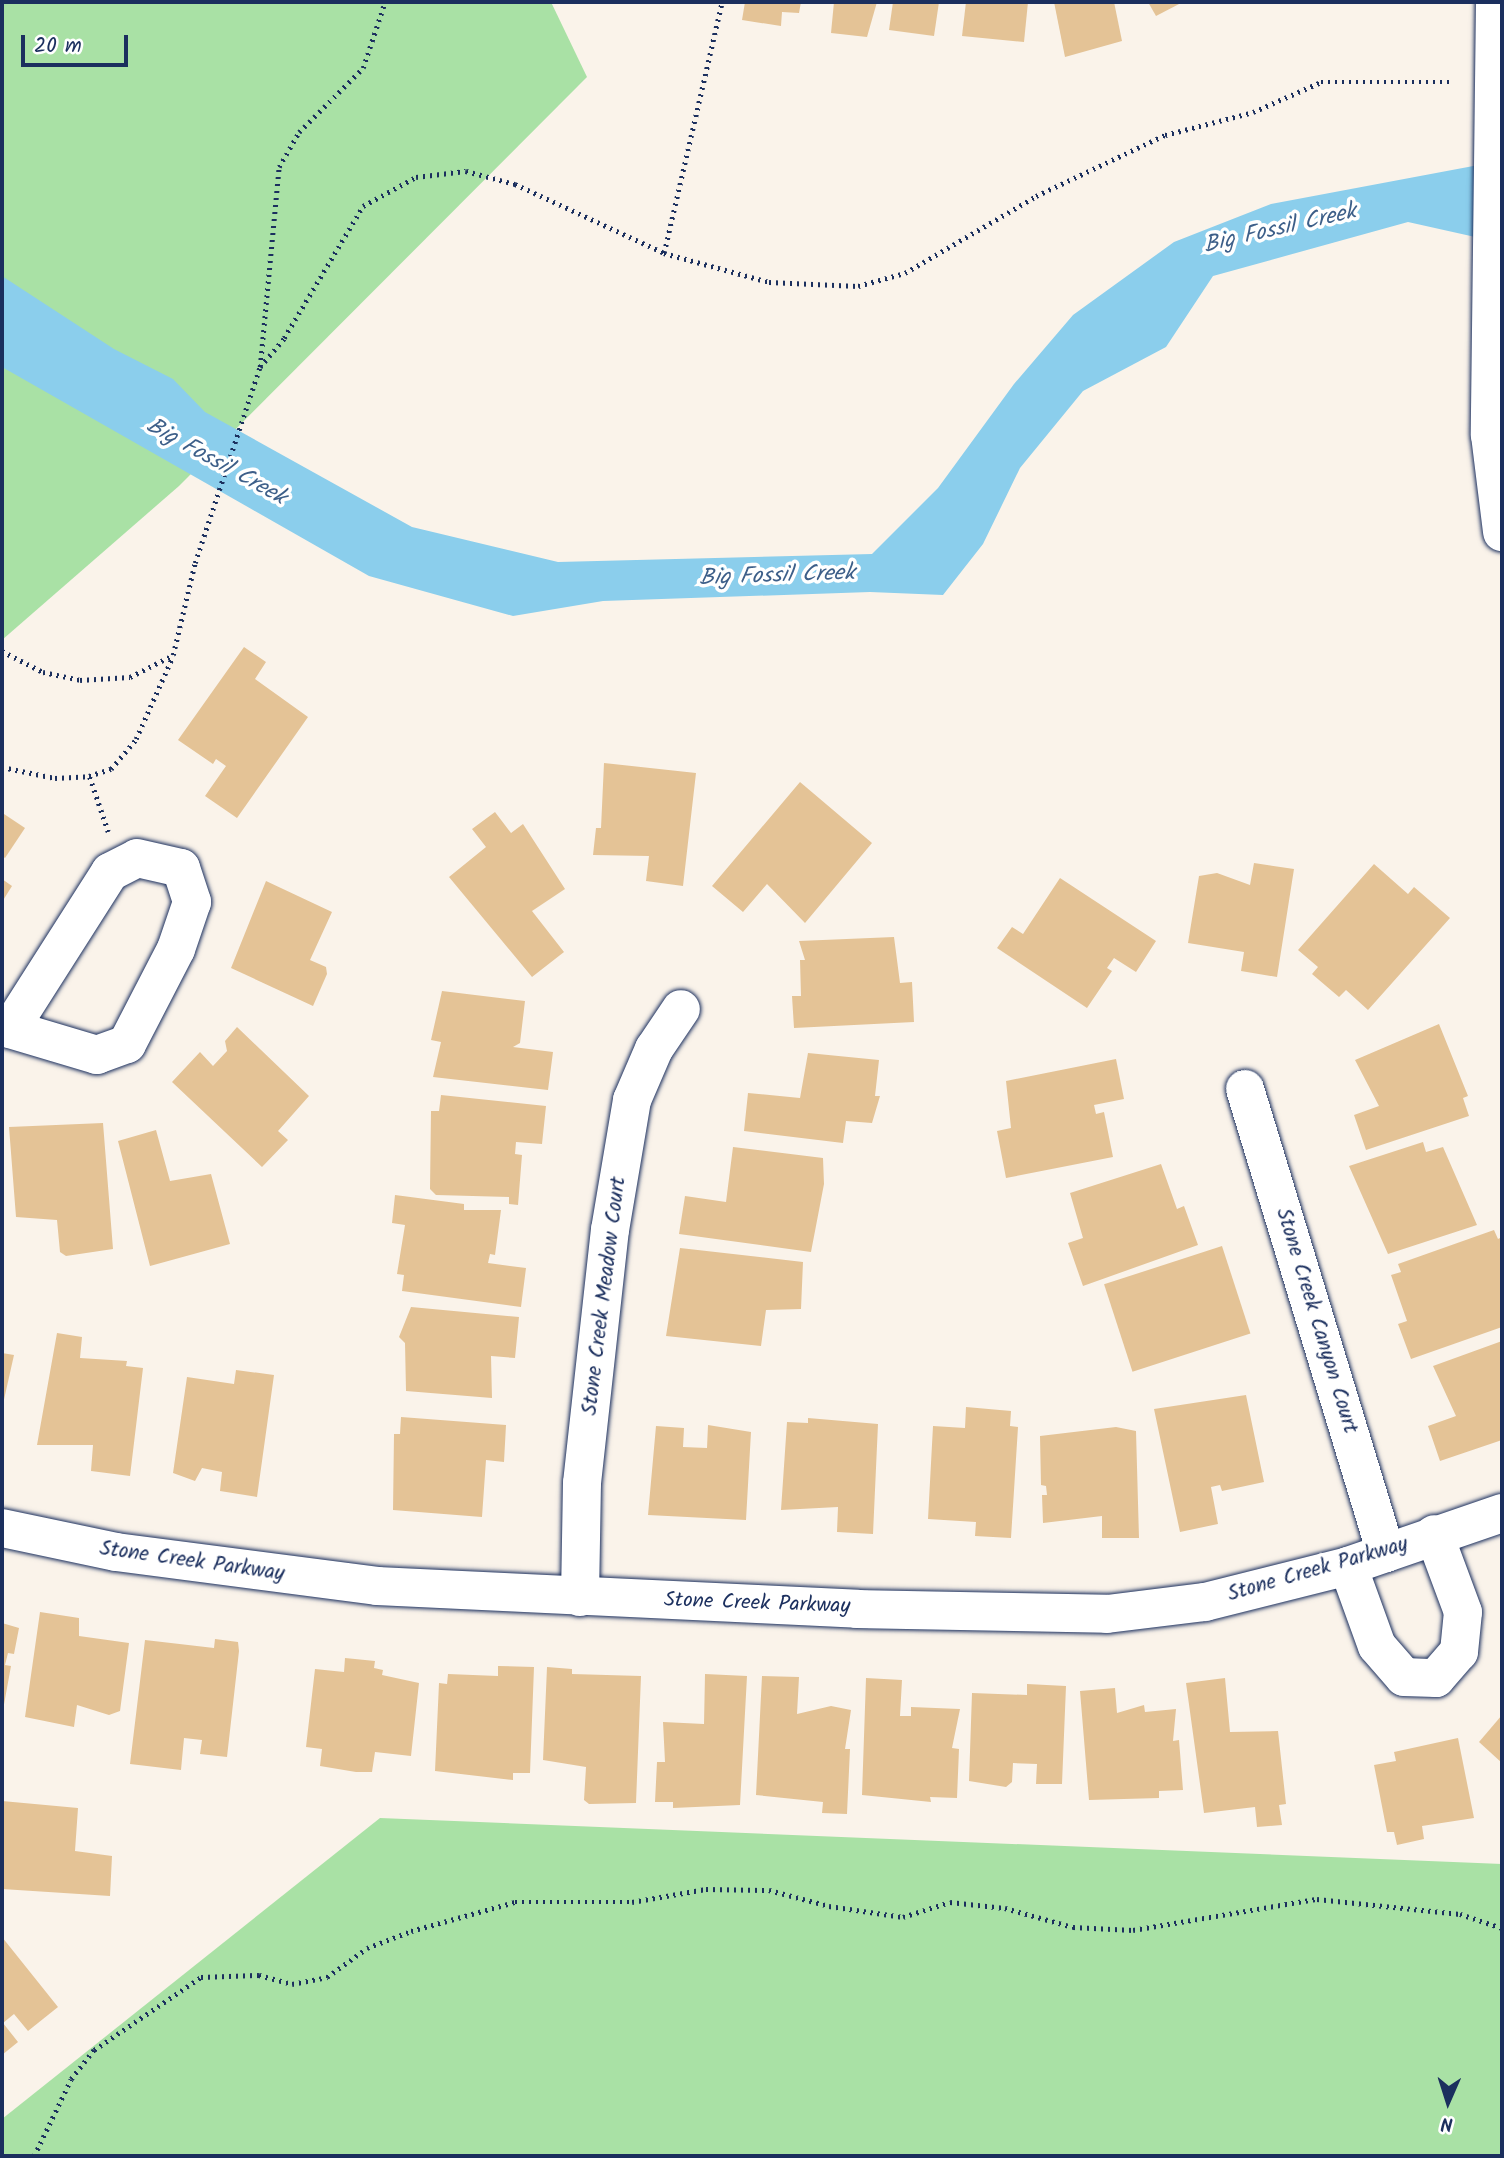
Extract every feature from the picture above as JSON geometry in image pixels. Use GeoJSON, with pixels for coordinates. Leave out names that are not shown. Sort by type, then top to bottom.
{"type":"FeatureCollection","features":[{"type":"Feature","properties":{"kind":"street"},"geometry":{"type":"LineString","coordinates":[[1495,2],[1490,435],[1502,532]]}},
{"type":"Feature","properties":{"kind":"street"},"geometry":{"type":"LineString","coordinates":[[155,858],[181,868],[192,902],[176,949],[127,1044],[97,1055],[6,1035],[121,863],[155,858]]}},
{"type":"Feature","properties":{"kind":"street","name":"Stone Creek Meadow Court"},"geometry":{"type":"LineString","coordinates":[[580,1597],[582,1483],[610,1230],[632,1100],[654,1049],[681,1009]]}},
{"type":"Feature","properties":{"kind":"street","name":"Stone Creek Canyon Court"},"geometry":{"type":"LineString","coordinates":[[1245,1089],[1387,1553]]}},
{"type":"Feature","properties":{"kind":"street","name":"Stone Creek Parkway"},"geometry":{"type":"LineString","coordinates":[[2,1528],[116,1552],[363,1584],[580,1597],[1107,1614],[1205,1602],[1348,1566],[1434,1534],[1502,1513]]}},
{"type":"Feature","properties":{"kind":"street"},"geometry":{"type":"LineString","coordinates":[[1348,1566],[1377,1646],[1404,1676],[1436,1678],[1459,1652],[1463,1612],[1434,1534]]}},
{"type":"Feature","properties":{"kind":"path"},"geometry":{"type":"LineString","coordinates":[[2,767],[55,778],[89,776],[111,769],[136,738],[173,655],[208,522],[260,367],[279,167],[299,132],[363,68],[385,2]]}},
{"type":"Feature","properties":{"kind":"path"},"geometry":{"type":"LineString","coordinates":[[664,253],[722,2]]}},
{"type":"Feature","properties":{"kind":"path"},"geometry":{"type":"LineString","coordinates":[[260,367],[284,338],[363,205],[416,177],[466,171],[515,184],[664,253],[769,282],[858,286],[905,273],[1036,196],[1165,135],[1253,112],[1321,82],[1451,82]]}},
{"type":"Feature","properties":{"kind":"path"},"geometry":{"type":"LineString","coordinates":[[2,651],[43,672],[80,680],[130,677],[173,655]]}},
{"type":"Feature","properties":{"kind":"path"},"geometry":{"type":"LineString","coordinates":[[89,776],[121,863]]}},
{"type":"Feature","properties":{"kind":"path"},"geometry":{"type":"LineString","coordinates":[[34,2156],[71,2079],[94,2050],[201,1977],[259,1975],[292,1984],[327,1977],[389,1940],[515,1902],[632,1902],[706,1889],[769,1890],[829,1906],[903,1917],[950,1902],[1004,1908],[1073,1927],[1133,1930],[1317,1899],[1460,1914],[1502,1928]]}},
{"type":"Feature","properties":{"kind":"green space"},"geometry":{"type":"Polygon","coordinates":[[[2,2],[551,2],[587,77],[179,486],[2,640],[2,2]]]}},
{"type":"Feature","properties":{"kind":"green space"},"geometry":{"type":"Polygon","coordinates":[[[380,1818],[1502,1864],[1502,2156],[2,2156],[2,2119],[380,1818]]]}},
{"type":"Feature","properties":{"kind":"water","name":"Big Fossil Creek"},"geometry":{"type":"Polygon","coordinates":[[[1484,164],[1502,243],[1408,222],[1213,276],[1166,347],[1083,391],[1020,468],[983,544],[943,595],[870,592],[603,601],[513,616],[369,576],[2,367],[2,276],[114,349],[173,379],[205,412],[412,527],[558,562],[872,554],[938,488],[1014,384],[1073,315],[1174,242],[1271,204],[1484,164]]]}},
{"type":"Feature","properties":{"kind":"building"},"geometry":{"type":"Polygon","coordinates":[[[745,2],[801,2],[799,13],[782,12],[781,26],[742,20],[745,2]]]}},
{"type":"Feature","properties":{"kind":"building"},"geometry":{"type":"Polygon","coordinates":[[[834,2],[877,2],[867,37],[831,33],[834,2]]]}},
{"type":"Feature","properties":{"kind":"building"},"geometry":{"type":"Polygon","coordinates":[[[893,2],[939,2],[934,36],[889,30],[893,2]]]}},
{"type":"Feature","properties":{"kind":"building"},"geometry":{"type":"Polygon","coordinates":[[[966,2],[1028,2],[1024,42],[962,36],[966,2]]]}},
{"type":"Feature","properties":{"kind":"building"},"geometry":{"type":"Polygon","coordinates":[[[1054,2],[1114,2],[1122,41],[1065,57],[1054,2]]]}},
{"type":"Feature","properties":{"kind":"building"},"geometry":{"type":"Polygon","coordinates":[[[1148,2],[1183,2],[1156,16],[1148,2]]]}},
{"type":"Feature","properties":{"kind":"building"},"geometry":{"type":"Polygon","coordinates":[[[244,647],[266,662],[255,679],[308,717],[237,818],[205,796],[226,766],[216,759],[213,764],[178,740],[244,647]]]}},
{"type":"Feature","properties":{"kind":"building"},"geometry":{"type":"Polygon","coordinates":[[[604,763],[696,773],[683,886],[646,881],[649,856],[593,855],[596,828],[601,828],[604,763]]]}},
{"type":"Feature","properties":{"kind":"building"},"geometry":{"type":"Polygon","coordinates":[[[800,782],[872,843],[805,923],[767,884],[743,912],[712,886],[800,782]]]}},
{"type":"Feature","properties":{"kind":"building"},"geometry":{"type":"Polygon","coordinates":[[[495,812],[511,833],[523,824],[565,889],[532,911],[564,952],[532,977],[449,877],[486,847],[472,829],[495,812]]]}},
{"type":"Feature","properties":{"kind":"building"},"geometry":{"type":"Polygon","coordinates":[[[4,814],[25,828],[5,858],[2,856],[4,814]]]}},
{"type":"Feature","properties":{"kind":"building"},"geometry":{"type":"Polygon","coordinates":[[[1254,863],[1294,869],[1277,977],[1241,971],[1244,952],[1188,943],[1199,876],[1217,873],[1250,885],[1254,863]]]}},
{"type":"Feature","properties":{"kind":"building"},"geometry":{"type":"Polygon","coordinates":[[[1374,864],[1408,894],[1414,887],[1450,918],[1368,1010],[1346,990],[1339,997],[1312,974],[1318,967],[1298,950],[1374,864]]]}},
{"type":"Feature","properties":{"kind":"building"},"geometry":{"type":"Polygon","coordinates":[[[1060,878],[1156,941],[1136,972],[1114,958],[1107,968],[1112,971],[1087,1008],[997,948],[1012,927],[1023,934],[1060,878]]]}},
{"type":"Feature","properties":{"kind":"building"},"geometry":{"type":"Polygon","coordinates":[[[2,879],[12,886],[2,902],[2,879]]]}},
{"type":"Feature","properties":{"kind":"building"},"geometry":{"type":"Polygon","coordinates":[[[266,881],[332,912],[310,960],[326,967],[327,974],[313,1006],[231,968],[266,881]]]}},
{"type":"Feature","properties":{"kind":"building"},"geometry":{"type":"Polygon","coordinates":[[[894,937],[900,983],[912,982],[914,1022],[794,1028],[792,996],[801,996],[800,960],[805,960],[799,941],[894,937]]]}},
{"type":"Feature","properties":{"kind":"building"},"geometry":{"type":"Polygon","coordinates":[[[442,991],[525,1001],[520,1043],[513,1047],[553,1052],[548,1090],[433,1077],[441,1042],[431,1040],[442,991]]]}},
{"type":"Feature","properties":{"kind":"building"},"geometry":{"type":"Polygon","coordinates":[[[1439,1024],[1468,1096],[1463,1098],[1469,1116],[1366,1150],[1354,1115],[1379,1106],[1355,1060],[1439,1024]]]}},
{"type":"Feature","properties":{"kind":"building"},"geometry":{"type":"Polygon","coordinates":[[[237,1027],[309,1096],[278,1131],[288,1140],[262,1167],[172,1082],[200,1052],[213,1066],[227,1051],[225,1041],[237,1027]]]}},
{"type":"Feature","properties":{"kind":"building"},"geometry":{"type":"Polygon","coordinates":[[[808,1053],[879,1060],[875,1096],[880,1096],[872,1123],[846,1121],[843,1143],[744,1131],[748,1093],[800,1098],[808,1053]]]}},
{"type":"Feature","properties":{"kind":"building"},"geometry":{"type":"Polygon","coordinates":[[[1116,1059],[1124,1099],[1094,1105],[1096,1114],[1104,1112],[1113,1157],[1006,1178],[997,1131],[1011,1128],[1006,1081],[1116,1059]]]}},
{"type":"Feature","properties":{"kind":"building"},"geometry":{"type":"Polygon","coordinates":[[[441,1095],[546,1106],[542,1144],[516,1142],[515,1154],[522,1155],[518,1205],[509,1204],[509,1197],[436,1195],[430,1189],[431,1111],[439,1111],[441,1095]]]}},
{"type":"Feature","properties":{"kind":"building"},"geometry":{"type":"Polygon","coordinates":[[[103,1123],[113,1249],[66,1256],[60,1252],[57,1220],[16,1217],[9,1127],[103,1123]]]}},
{"type":"Feature","properties":{"kind":"building"},"geometry":{"type":"Polygon","coordinates":[[[156,1130],[170,1181],[211,1174],[230,1244],[150,1266],[118,1141],[156,1130]]]}},
{"type":"Feature","properties":{"kind":"building"},"geometry":{"type":"Polygon","coordinates":[[[1423,1142],[1426,1152],[1443,1147],[1477,1225],[1388,1254],[1349,1166],[1423,1142]]]}},
{"type":"Feature","properties":{"kind":"building"},"geometry":{"type":"Polygon","coordinates":[[[733,1147],[823,1158],[824,1184],[811,1252],[679,1234],[685,1196],[726,1202],[733,1147]]]}},
{"type":"Feature","properties":{"kind":"building"},"geometry":{"type":"Polygon","coordinates":[[[1161,1164],[1177,1209],[1184,1206],[1198,1245],[1083,1286],[1068,1243],[1083,1238],[1070,1193],[1161,1164]]]}},
{"type":"Feature","properties":{"kind":"building"},"geometry":{"type":"Polygon","coordinates":[[[395,1195],[464,1204],[464,1210],[501,1210],[495,1255],[490,1254],[488,1263],[526,1268],[521,1307],[402,1291],[404,1275],[397,1274],[405,1225],[392,1223],[395,1195]]]}},
{"type":"Feature","properties":{"kind":"building"},"geometry":{"type":"Polygon","coordinates":[[[1494,1230],[1498,1239],[1502,1237],[1502,1327],[1411,1359],[1398,1324],[1407,1321],[1391,1275],[1401,1272],[1398,1264],[1494,1230]]]}},
{"type":"Feature","properties":{"kind":"building"},"geometry":{"type":"Polygon","coordinates":[[[1222,1246],[1250,1333],[1132,1372],[1104,1284],[1222,1246]]]}},
{"type":"Feature","properties":{"kind":"building"},"geometry":{"type":"Polygon","coordinates":[[[680,1248],[803,1262],[801,1309],[766,1310],[761,1346],[666,1336],[680,1248]]]}},
{"type":"Feature","properties":{"kind":"building"},"geometry":{"type":"Polygon","coordinates":[[[411,1307],[519,1317],[515,1358],[491,1356],[492,1398],[406,1391],[405,1343],[399,1337],[411,1307]]]}},
{"type":"Feature","properties":{"kind":"building"},"geometry":{"type":"Polygon","coordinates":[[[57,1333],[82,1337],[80,1358],[127,1361],[126,1366],[143,1368],[130,1476],[91,1471],[93,1445],[37,1445],[57,1333]]]}},
{"type":"Feature","properties":{"kind":"building"},"geometry":{"type":"Polygon","coordinates":[[[1502,1341],[1502,1440],[1440,1461],[1428,1426],[1456,1416],[1433,1366],[1502,1341]]]}},
{"type":"Feature","properties":{"kind":"building"},"geometry":{"type":"Polygon","coordinates":[[[2,1353],[14,1355],[3,1404],[2,1404],[2,1353]]]}},
{"type":"Feature","properties":{"kind":"building"},"geometry":{"type":"Polygon","coordinates":[[[236,1370],[274,1375],[257,1497],[220,1491],[222,1472],[202,1468],[195,1481],[173,1473],[187,1377],[234,1384],[236,1370]]]}},
{"type":"Feature","properties":{"kind":"building"},"geometry":{"type":"Polygon","coordinates":[[[1246,1395],[1264,1482],[1222,1491],[1220,1485],[1211,1487],[1218,1524],[1180,1532],[1154,1409],[1246,1395]]]}},
{"type":"Feature","properties":{"kind":"building"},"geometry":{"type":"Polygon","coordinates":[[[966,1407],[1011,1411],[1010,1426],[1018,1427],[1011,1538],[975,1536],[976,1522],[928,1519],[933,1426],[965,1428],[966,1407]]]}},
{"type":"Feature","properties":{"kind":"building"},"geometry":{"type":"Polygon","coordinates":[[[401,1417],[506,1425],[504,1462],[486,1460],[482,1517],[393,1510],[394,1434],[400,1434],[401,1417]]]}},
{"type":"Feature","properties":{"kind":"building"},"geometry":{"type":"Polygon","coordinates":[[[808,1418],[878,1424],[873,1534],[837,1532],[838,1507],[781,1510],[787,1422],[808,1423],[808,1418]]]}},
{"type":"Feature","properties":{"kind":"building"},"geometry":{"type":"Polygon","coordinates":[[[708,1425],[751,1432],[746,1520],[648,1515],[656,1426],[684,1428],[683,1447],[707,1448],[708,1425]]]}},
{"type":"Feature","properties":{"kind":"building"},"geometry":{"type":"Polygon","coordinates":[[[1116,1427],[1136,1431],[1139,1538],[1102,1538],[1102,1516],[1043,1523],[1042,1495],[1047,1495],[1046,1486],[1041,1485],[1040,1436],[1116,1427]]]}},
{"type":"Feature","properties":{"kind":"building"},"geometry":{"type":"Polygon","coordinates":[[[40,1612],[79,1618],[79,1636],[129,1643],[120,1711],[109,1715],[77,1705],[74,1727],[25,1717],[40,1612]]]}},
{"type":"Feature","properties":{"kind":"building"},"geometry":{"type":"Polygon","coordinates":[[[2,1623],[19,1628],[14,1654],[8,1653],[5,1665],[11,1666],[3,1710],[2,1623]]]}},
{"type":"Feature","properties":{"kind":"building"},"geometry":{"type":"Polygon","coordinates":[[[215,1639],[238,1642],[239,1651],[227,1757],[200,1754],[202,1740],[184,1738],[181,1770],[130,1764],[145,1640],[214,1648],[215,1639]]]}},
{"type":"Feature","properties":{"kind":"building"},"geometry":{"type":"Polygon","coordinates":[[[345,1658],[375,1661],[374,1668],[383,1670],[382,1675],[419,1683],[411,1756],[375,1752],[372,1772],[356,1772],[320,1766],[322,1749],[306,1747],[315,1669],[344,1672],[345,1658]]]}},
{"type":"Feature","properties":{"kind":"building"},"geometry":{"type":"Polygon","coordinates":[[[498,1666],[534,1667],[530,1773],[513,1773],[513,1780],[435,1771],[439,1683],[447,1684],[448,1674],[498,1676],[498,1666]]]}},
{"type":"Feature","properties":{"kind":"building"},"geometry":{"type":"Polygon","coordinates":[[[547,1667],[572,1669],[572,1674],[641,1676],[636,1803],[589,1804],[584,1800],[586,1767],[543,1760],[547,1667]]]}},
{"type":"Feature","properties":{"kind":"building"},"geometry":{"type":"Polygon","coordinates":[[[705,1674],[747,1676],[740,1805],[673,1808],[673,1802],[655,1802],[657,1762],[665,1762],[663,1722],[704,1724],[705,1674]]]}},
{"type":"Feature","properties":{"kind":"building"},"geometry":{"type":"Polygon","coordinates":[[[762,1676],[799,1677],[797,1714],[831,1706],[851,1710],[845,1749],[850,1749],[847,1814],[822,1813],[823,1802],[756,1795],[762,1676]]]}},
{"type":"Feature","properties":{"kind":"building"},"geometry":{"type":"Polygon","coordinates":[[[866,1678],[902,1680],[900,1716],[911,1716],[911,1707],[960,1709],[952,1748],[959,1749],[957,1798],[930,1797],[931,1802],[862,1795],[866,1678]]]}},
{"type":"Feature","properties":{"kind":"building"},"geometry":{"type":"Polygon","coordinates":[[[1225,1678],[1230,1732],[1278,1731],[1286,1804],[1279,1805],[1282,1825],[1257,1827],[1255,1807],[1204,1813],[1186,1683],[1225,1678]]]}},
{"type":"Feature","properties":{"kind":"building"},"geometry":{"type":"Polygon","coordinates":[[[1027,1684],[1066,1686],[1062,1784],[1036,1784],[1037,1764],[1013,1763],[1012,1782],[1006,1787],[969,1781],[972,1693],[1027,1695],[1027,1684]]]}},
{"type":"Feature","properties":{"kind":"building"},"geometry":{"type":"Polygon","coordinates":[[[1115,1688],[1117,1713],[1144,1705],[1145,1712],[1176,1709],[1173,1741],[1179,1740],[1183,1790],[1159,1791],[1159,1798],[1089,1800],[1080,1691],[1115,1688]]]}},
{"type":"Feature","properties":{"kind":"building"},"geometry":{"type":"Polygon","coordinates":[[[1502,1715],[1502,1763],[1479,1742],[1502,1715]]]}},
{"type":"Feature","properties":{"kind":"building"},"geometry":{"type":"Polygon","coordinates":[[[1458,1738],[1474,1818],[1422,1826],[1424,1839],[1397,1845],[1394,1832],[1387,1832],[1374,1765],[1396,1761],[1394,1752],[1458,1738]]]}},
{"type":"Feature","properties":{"kind":"building"},"geometry":{"type":"Polygon","coordinates":[[[2,1801],[78,1808],[75,1851],[112,1856],[110,1896],[2,1889],[2,1801]]]}},
{"type":"Feature","properties":{"kind":"building"},"geometry":{"type":"Polygon","coordinates":[[[2,1937],[58,2007],[28,2031],[14,2014],[3,2023],[18,2042],[2,2055],[2,1937]]]}}]}
